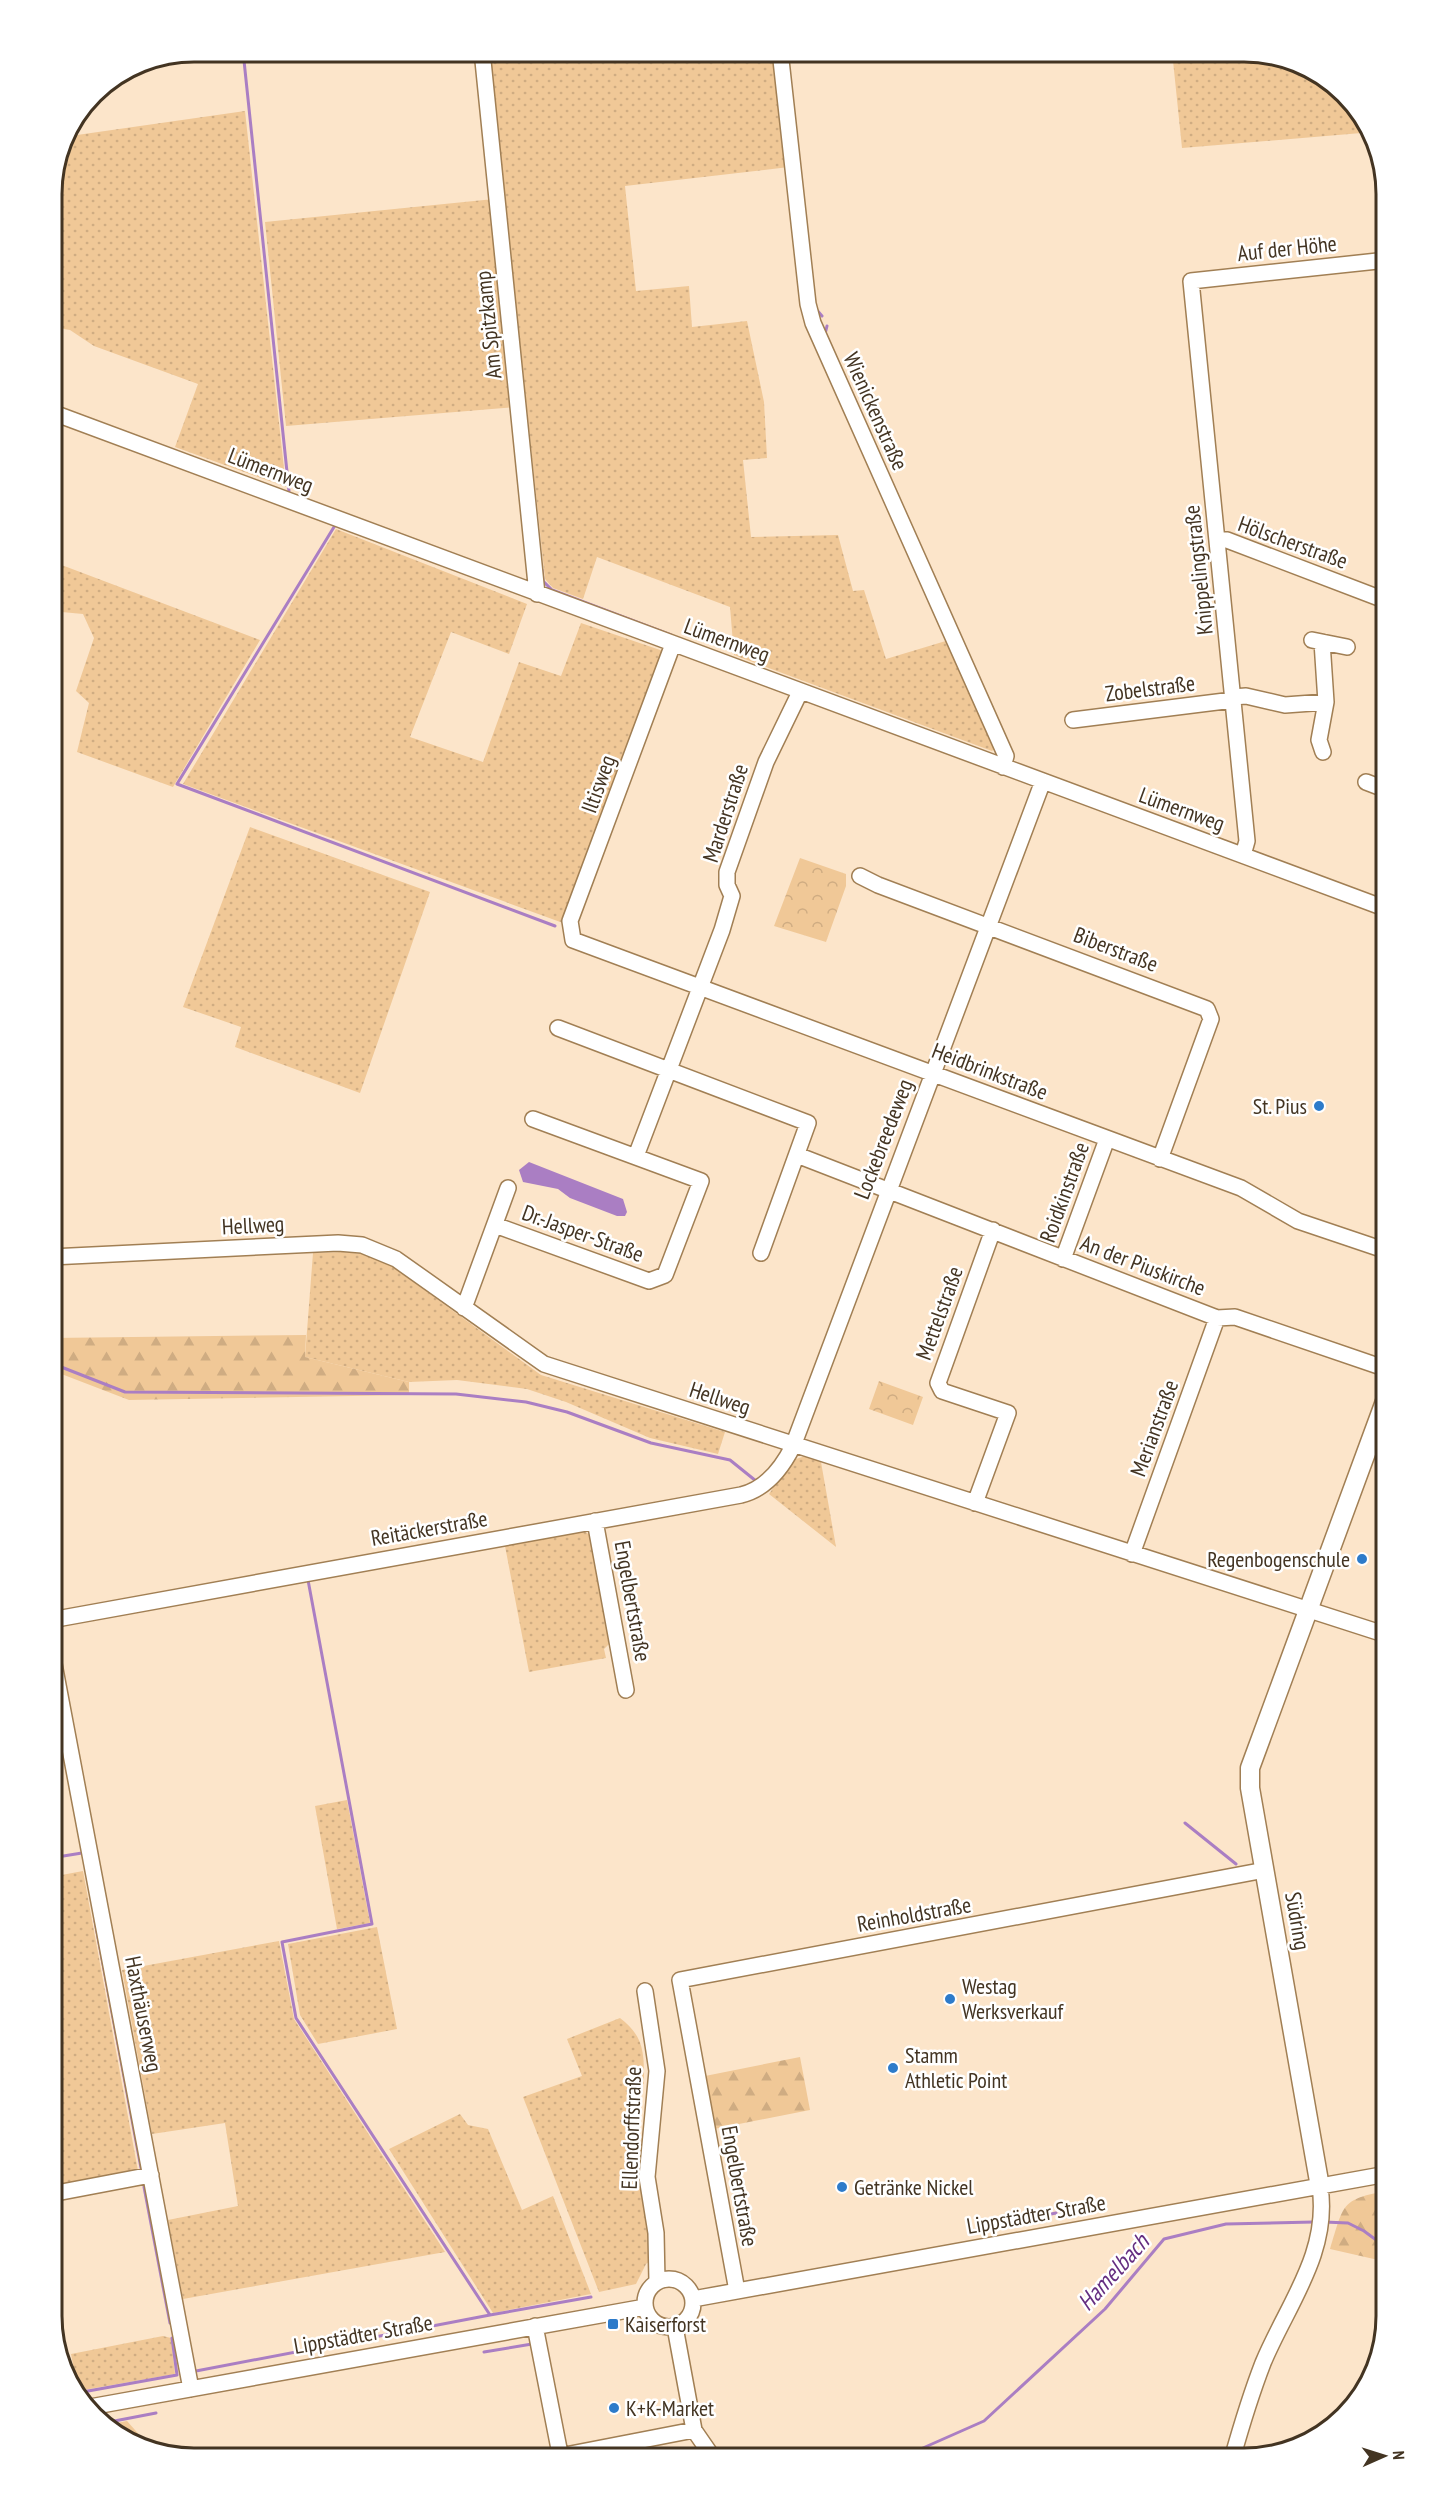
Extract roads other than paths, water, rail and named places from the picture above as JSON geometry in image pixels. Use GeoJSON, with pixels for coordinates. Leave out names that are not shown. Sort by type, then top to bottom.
{"type":"FeatureCollection","features":[{"type":"Feature","properties":{"kind":"main road","name":"Südring"},"geometry":{"type":"LineString","coordinates":[[1320,2187],[1250,1788],[1250,1768],[1376,1425]]}},
{"type":"Feature","properties":{"kind":"street","name":"Am Spitzkamp"},"geometry":{"type":"LineString","coordinates":[[483,62],[537,594]]}},
{"type":"Feature","properties":{"kind":"street","name":"Wienickenstraße"},"geometry":{"type":"LineString","coordinates":[[781,62],[808,304],[813,323],[1006,756],[1003,766]]}},
{"type":"Feature","properties":{"kind":"street","name":"Auf der Höhe"},"geometry":{"type":"LineString","coordinates":[[1191,281],[1376,261]]}},
{"type":"Feature","properties":{"kind":"street","name":"Knippelingstraße"},"geometry":{"type":"LineString","coordinates":[[1191,281],[1247,841],[1243,855]]}},
{"type":"Feature","properties":{"kind":"street","name":"Lümernweg"},"geometry":{"type":"LineString","coordinates":[[62,416],[1376,905]]}},
{"type":"Feature","properties":{"kind":"street","name":"Hölscherstraße"},"geometry":{"type":"LineString","coordinates":[[1218,539],[1227,540],[1376,597]]}},
{"type":"Feature","properties":{"kind":"street"},"geometry":{"type":"LineString","coordinates":[[1323,752],[1319,740],[1326,702],[1317,641],[1347,646]]}},
{"type":"Feature","properties":{"kind":"street","name":"Iltisweg"},"geometry":{"type":"LineString","coordinates":[[573,940],[570,921],[673,644]]}},
{"type":"Feature","properties":{"kind":"street","name":"Marderstraße"},"geometry":{"type":"LineString","coordinates":[[636,1156],[732,896],[727,885],[727,872],[766,762],[800,692]]}},
{"type":"Feature","properties":{"kind":"street","name":"Zobelstraße"},"geometry":{"type":"LineString","coordinates":[[1073,720],[1246,696],[1285,705],[1326,702]]}},
{"type":"Feature","properties":{"kind":"street","name":"Lockebreedeweg"},"geometry":{"type":"LineString","coordinates":[[793,1446],[887,1190],[1043,781]]}},
{"type":"Feature","properties":{"kind":"street"},"geometry":{"type":"LineString","coordinates":[[1366,782],[1376,786]]}},
{"type":"Feature","properties":{"kind":"street","name":"Biberstraße"},"geometry":{"type":"LineString","coordinates":[[860,876],[878,885],[1207,1010],[1211,1019],[1160,1159]]}},
{"type":"Feature","properties":{"kind":"street","name":"Heidbrinkstraße"},"geometry":{"type":"LineString","coordinates":[[573,940],[1241,1188],[1298,1221],[1376,1247]]}},
{"type":"Feature","properties":{"kind":"street"},"geometry":{"type":"LineString","coordinates":[[558,1028],[808,1123],[761,1253]]}},
{"type":"Feature","properties":{"kind":"street"},"geometry":{"type":"LineString","coordinates":[[533,1119],[636,1156]]}},
{"type":"Feature","properties":{"kind":"street","name":"Roidkinstraße"},"geometry":{"type":"LineString","coordinates":[[1064,1259],[1107,1139]]}},
{"type":"Feature","properties":{"kind":"street","name":"An der Piuskirche"},"geometry":{"type":"LineString","coordinates":[[797,1155],[1217,1318],[1235,1317],[1376,1365]]}},
{"type":"Feature","properties":{"kind":"street","name":"Dr.-Jasper-Straße"},"geometry":{"type":"LineString","coordinates":[[495,1225],[649,1281],[665,1275],[701,1182],[636,1156]]}},
{"type":"Feature","properties":{"kind":"street","name":"Dr.-Jasper-Straße"},"geometry":{"type":"LineString","coordinates":[[464,1308],[508,1188]]}},
{"type":"Feature","properties":{"kind":"street","name":"Mettelstraße"},"geometry":{"type":"LineString","coordinates":[[975,1503],[1008,1413],[942,1391],[939,1383],[993,1230]]}},
{"type":"Feature","properties":{"kind":"street","name":"Hellweg"},"geometry":{"type":"LineString","coordinates":[[62,1256],[338,1243],[362,1245],[396,1259],[544,1364],[793,1446],[1376,1631]]}},
{"type":"Feature","properties":{"kind":"street","name":"Merianstraße"},"geometry":{"type":"LineString","coordinates":[[1132,1554],[1217,1318]]}},
{"type":"Feature","properties":{"kind":"street","name":"Reitäckerstraße"},"geometry":{"type":"LineString","coordinates":[[62,1618],[757,1492],[767,1483],[793,1446]]}},
{"type":"Feature","properties":{"kind":"street","name":"Engelbertstraße"},"geometry":{"type":"LineString","coordinates":[[596,1521],[626,1690]]}},
{"type":"Feature","properties":{"kind":"street","name":"Haxthäuserweg"},"geometry":{"type":"LineString","coordinates":[[62,1706],[191,2389]]}},
{"type":"Feature","properties":{"kind":"street","name":"Reinholdstraße"},"geometry":{"type":"LineString","coordinates":[[700,2088],[681,1980],[1265,1870]]}},
{"type":"Feature","properties":{"kind":"street","name":"Ellendorffstraße"},"geometry":{"type":"LineString","coordinates":[[645,1991],[657,2071],[647,2177],[665,2280]]}},
{"type":"Feature","properties":{"kind":"street","name":"Engelbertstraße"},"geometry":{"type":"LineString","coordinates":[[700,2088],[737,2291]]}},
{"type":"Feature","properties":{"kind":"street"},"geometry":{"type":"LineString","coordinates":[[62,2192],[151,2175]]}},
{"type":"Feature","properties":{"kind":"street","name":"Lippstädter Straße"},"geometry":{"type":"LineString","coordinates":[[693,2299],[1376,2176]]}},
{"type":"Feature","properties":{"kind":"street","name":"Südring"},"geometry":{"type":"LineString","coordinates":[[1236,2448],[1263,2363],[1307,2273],[1321,2231],[1323,2213],[1320,2187]]}},
{"type":"Feature","properties":{"kind":"street"},"geometry":{"type":"LineString","coordinates":[[665,2280],[686,2285],[693,2299],[689,2316],[675,2326],[656,2323],[645,2307],[647,2292],[665,2280]]}},
{"type":"Feature","properties":{"kind":"street","name":"Lippstädter Straße"},"geometry":{"type":"LineString","coordinates":[[96,2406],[645,2307]]}},
{"type":"Feature","properties":{"kind":"street"},"geometry":{"type":"LineString","coordinates":[[535,2326],[558,2448]]}},
{"type":"Feature","properties":{"kind":"street"},"geometry":{"type":"LineString","coordinates":[[675,2326],[694,2430],[706,2448]]}},
{"type":"Feature","properties":{"kind":"street"},"geometry":{"type":"LineString","coordinates":[[608,2448],[694,2430]]}},
{"type":"Feature","properties":{"kind":"waterway"},"geometry":{"type":"LineString","coordinates":[[244,62],[289,491]]}},
{"type":"Feature","properties":{"kind":"waterway"},"geometry":{"type":"LineString","coordinates":[[816,309],[822,316]]}},
{"type":"Feature","properties":{"kind":"waterway"},"geometry":{"type":"LineString","coordinates":[[825,334],[827,326]]}},
{"type":"Feature","properties":{"kind":"waterway"},"geometry":{"type":"LineString","coordinates":[[334,527],[177,784],[555,926]]}},
{"type":"Feature","properties":{"kind":"waterway"},"geometry":{"type":"LineString","coordinates":[[542,570],[543,581],[552,590],[671,635]]}},
{"type":"Feature","properties":{"kind":"waterway"},"geometry":{"type":"LineString","coordinates":[[62,1367],[125,1392],[456,1394],[526,1402],[567,1412],[651,1443],[730,1460],[756,1481]]}},
{"type":"Feature","properties":{"kind":"waterway"},"geometry":{"type":"LineString","coordinates":[[308,1580],[372,1924],[282,1942],[296,2018],[490,2315],[591,2297]]}},
{"type":"Feature","properties":{"kind":"waterway"},"geometry":{"type":"LineString","coordinates":[[1185,1823],[1236,1864]]}},
{"type":"Feature","properties":{"kind":"waterway"},"geometry":{"type":"LineString","coordinates":[[62,1856],[82,1853],[83,1855]]}},
{"type":"Feature","properties":{"kind":"waterway"},"geometry":{"type":"LineString","coordinates":[[95,1921],[141,2168]]}},
{"type":"Feature","properties":{"kind":"waterway"},"geometry":{"type":"LineString","coordinates":[[144,2187],[170,2323]]}},
{"type":"Feature","properties":{"kind":"waterway"},"geometry":{"type":"LineString","coordinates":[[977,2229],[1056,2213]]}},
{"type":"Feature","properties":{"kind":"waterway","name":"Hamelbach"},"geometry":{"type":"LineString","coordinates":[[923,2448],[984,2421],[1105,2309],[1164,2239],[1226,2224],[1314,2222]]}},
{"type":"Feature","properties":{"kind":"waterway","name":"Hamelbach"},"geometry":{"type":"LineString","coordinates":[[1324,2222],[1348,2223],[1376,2240]]}},
{"type":"Feature","properties":{"kind":"waterway"},"geometry":{"type":"LineString","coordinates":[[196,2371],[490,2315]]}},
{"type":"Feature","properties":{"kind":"waterway"},"geometry":{"type":"LineString","coordinates":[[85,2392],[177,2375],[172,2338]]}},
{"type":"Feature","properties":{"kind":"waterway"},"geometry":{"type":"LineString","coordinates":[[484,2352],[532,2344]]}},
{"type":"Feature","properties":{"kind":"waterway"},"geometry":{"type":"LineString","coordinates":[[113,2421],[156,2413]]}},
{"type":"Feature","properties":{"kind":"place","name":"St. Pius"},"geometry":{"type":"Point","coordinates":[1319,1106]}},
{"type":"Feature","properties":{"kind":"place","name":"Regenbogenschule"},"geometry":{"type":"Point","coordinates":[1362,1559]}},
{"type":"Feature","properties":{"kind":"place","name":"Westag Werksverkauf"},"geometry":{"type":"Point","coordinates":[950,1999]}},
{"type":"Feature","properties":{"kind":"place","name":"Stamm Athletic Point"},"geometry":{"type":"Point","coordinates":[893,2068]}},
{"type":"Feature","properties":{"kind":"place","name":"Getränke Nickel"},"geometry":{"type":"Point","coordinates":[842,2187]}},
{"type":"Feature","properties":{"kind":"place","name":"Kaiserforst"},"geometry":{"type":"Point","coordinates":[613,2324]}},
{"type":"Feature","properties":{"kind":"place","name":"K+K-Market"},"geometry":{"type":"Point","coordinates":[614,2408]}}]}
